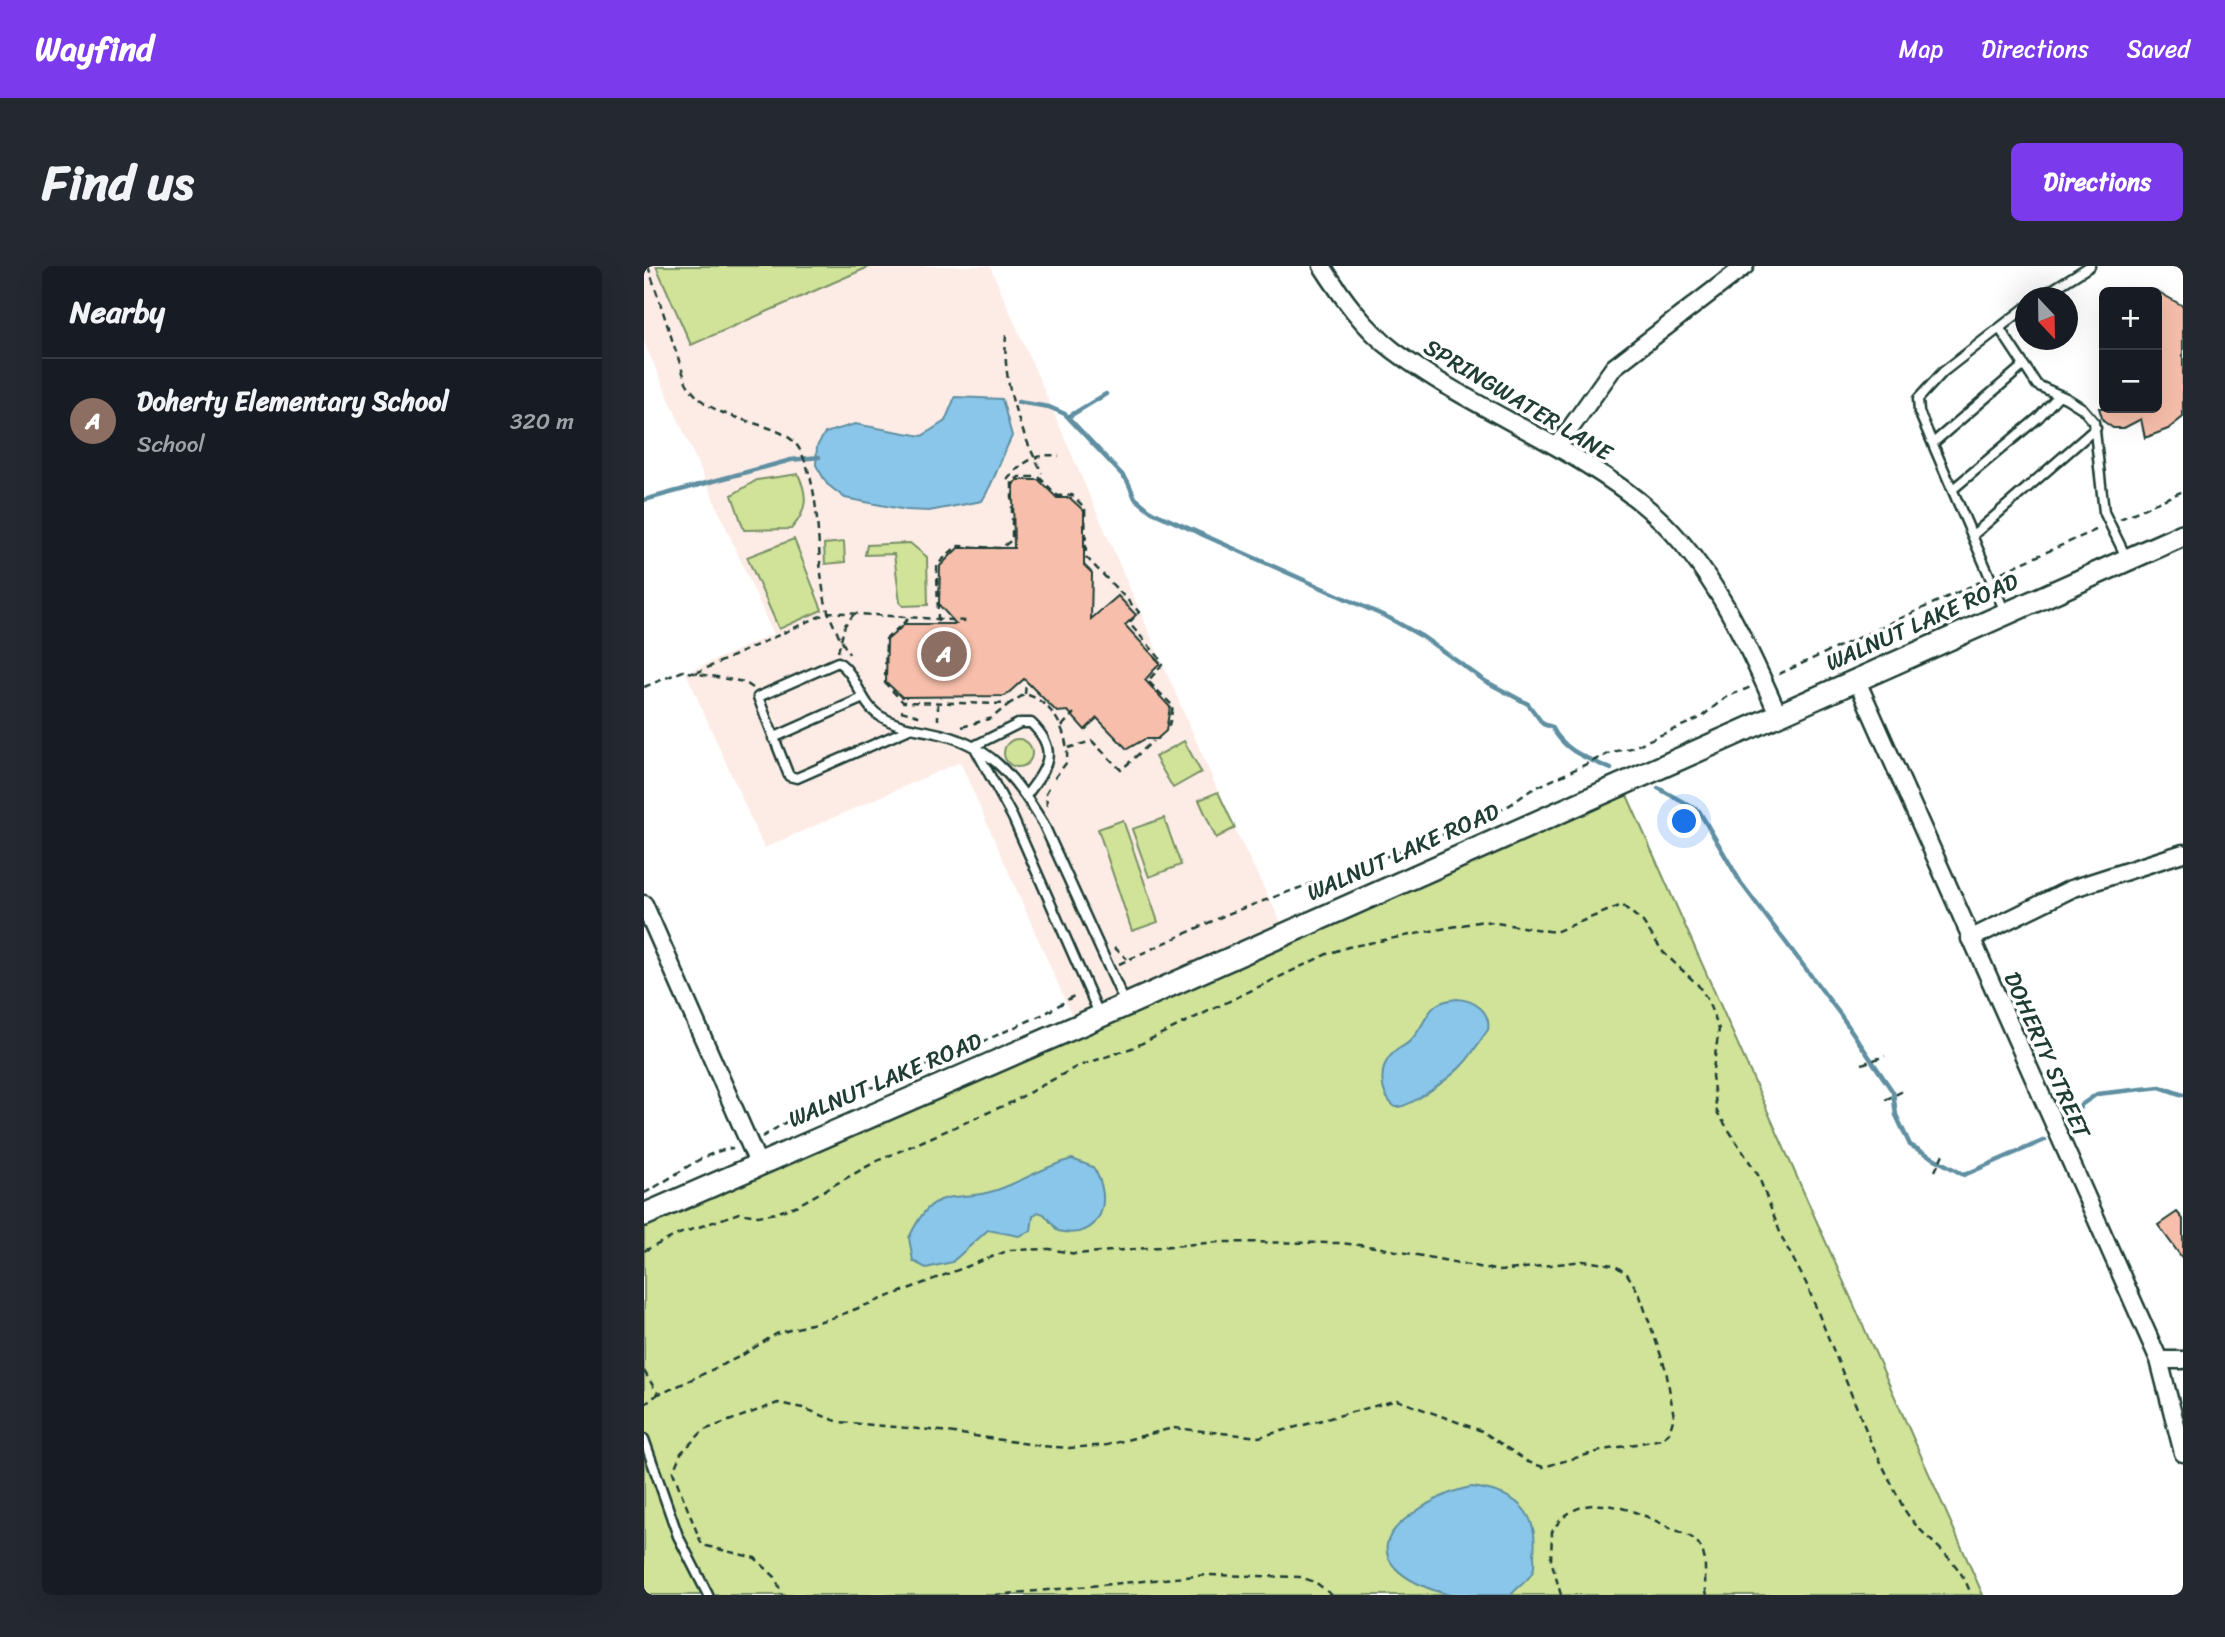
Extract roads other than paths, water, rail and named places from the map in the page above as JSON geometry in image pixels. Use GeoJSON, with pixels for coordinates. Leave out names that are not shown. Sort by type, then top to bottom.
{"type":"FeatureCollection","features":[{"type":"Feature","properties":{"kind":"street","name":"SPRINGWATER LANE"},"geometry":{"type":"LineString","coordinates":[[1322,266],[1346,304],[1392,350],[1496,415],[1577,458],[1653,514],[1713,583],[1778,714]]}},
{"type":"Feature","properties":{"kind":"street"},"geometry":{"type":"LineString","coordinates":[[1557,447],[1614,367],[1745,266]]}},
{"type":"Feature","properties":{"kind":"street","name":"WALNUT LAKE ROAD"},"geometry":{"type":"LineString","coordinates":[[644,1215],[758,1163],[1126,1005],[2183,535]]}},
{"type":"Feature","properties":{"kind":"street","name":"DOHERTY STREET"},"geometry":{"type":"LineString","coordinates":[[1857,681],[2159,1360],[2183,1453]]}},
{"type":"Feature","properties":{"kind":"street"},"geometry":{"type":"LineString","coordinates":[[1970,939],[2071,889],[2183,853]]}},
{"type":"Feature","properties":{"kind":"street"},"geometry":{"type":"LineString","coordinates":[[644,904],[758,1163]]}},
{"type":"Feature","properties":{"kind":"street"},"geometry":{"type":"LineString","coordinates":[[2159,1360],[2183,1360]]}},
{"type":"Feature","properties":{"kind":"lane"},"geometry":{"type":"LineString","coordinates":[[2057,287],[2090,266]]}},
{"type":"Feature","properties":{"kind":"lane"},"geometry":{"type":"LineString","coordinates":[[2006,613],[1919,412],[1918,399],[1943,372],[2015,316]]}},
{"type":"Feature","properties":{"kind":"lane"},"geometry":{"type":"LineString","coordinates":[[2000,329],[2037,385],[2082,408],[2096,428],[2099,485],[2109,524],[2127,560]]}},
{"type":"Feature","properties":{"kind":"lane"},"geometry":{"type":"LineString","coordinates":[[1933,443],[2023,366]]}},
{"type":"Feature","properties":{"kind":"lane"},"geometry":{"type":"LineString","coordinates":[[1953,489],[2039,417],[2059,395]]}},
{"type":"Feature","properties":{"kind":"lane"},"geometry":{"type":"LineString","coordinates":[[1973,535],[2096,428]]}},
{"type":"Feature","properties":{"kind":"lane"},"geometry":{"type":"LineString","coordinates":[[907,730],[797,778],[789,776],[759,706],[760,693],[836,662],[843,665],[877,715],[907,730],[931,732],[974,746],[991,755],[1026,796],[1043,823],[1126,1005]]}},
{"type":"Feature","properties":{"kind":"lane"},"geometry":{"type":"LineString","coordinates":[[773,738],[863,698]]}},
{"type":"Feature","properties":{"kind":"lane"},"geometry":{"type":"LineString","coordinates":[[974,746],[1020,723],[1031,723],[1040,731],[1046,739],[1047,761],[1043,773],[1026,796]]}},
{"type":"Feature","properties":{"kind":"lane"},"geometry":{"type":"LineString","coordinates":[[974,746],[1013,818],[1100,1016]]}},
{"type":"Feature","properties":{"kind":"lane"},"geometry":{"type":"LineString","coordinates":[[644,1439],[678,1536],[708,1595]]}},
{"type":"Feature","properties":{"kind":"water"},"geometry":{"type":"Polygon","coordinates":[[[955,397],[1002,399],[1012,436],[982,501],[929,511],[906,510],[845,498],[827,484],[816,465],[817,446],[825,433],[855,424],[922,436],[945,421],[955,397]]]}},
{"type":"Feature","properties":{"kind":"water"},"geometry":{"type":"Polygon","coordinates":[[[1457,999],[1475,1004],[1484,1012],[1488,1030],[1468,1058],[1452,1074],[1421,1097],[1395,1107],[1383,1088],[1383,1073],[1388,1059],[1411,1040],[1433,1008],[1457,999]]]}},
{"type":"Feature","properties":{"kind":"water"},"geometry":{"type":"Polygon","coordinates":[[[1072,1159],[1093,1167],[1103,1192],[1100,1215],[1094,1224],[1085,1230],[1073,1233],[1058,1231],[1044,1214],[1038,1212],[1033,1216],[1031,1231],[1019,1236],[988,1230],[952,1262],[926,1268],[913,1261],[909,1238],[918,1220],[937,1202],[946,1198],[997,1190],[1072,1159]]]}},
{"type":"Feature","properties":{"kind":"water"},"geometry":{"type":"Polygon","coordinates":[[[1472,1487],[1500,1493],[1511,1499],[1528,1515],[1532,1526],[1534,1569],[1511,1595],[1451,1595],[1435,1591],[1406,1577],[1388,1556],[1387,1544],[1393,1531],[1408,1517],[1438,1498],[1472,1487]]]}},
{"type":"Feature","properties":{"kind":"waterway"},"geometry":{"type":"LineString","coordinates":[[1068,417],[1106,394]]}},
{"type":"Feature","properties":{"kind":"waterway"},"geometry":{"type":"LineString","coordinates":[[1018,402],[1049,407],[1065,414],[1127,480],[1135,498],[1152,512],[1389,618],[1423,637],[1485,681],[1528,704],[1543,724],[1552,727],[1570,748],[1611,769]]}},
{"type":"Feature","properties":{"kind":"waterway"},"geometry":{"type":"LineString","coordinates":[[644,500],[791,460],[819,457]]}},
{"type":"Feature","properties":{"kind":"waterway"},"geometry":{"type":"LineString","coordinates":[[1658,788],[1699,811],[1741,883],[1840,1014],[1893,1092],[1896,1115],[1910,1145],[1964,1175],[2045,1140]]}},
{"type":"Feature","properties":{"kind":"waterway"},"geometry":{"type":"LineString","coordinates":[[2074,1125],[2081,1105],[2097,1094],[2160,1087],[2183,1095]]}},
{"type":"Feature","properties":{"kind":"place","name":"Doherty Elementary School"},"geometry":{"type":"Point","coordinates":[944,654]}}]}
